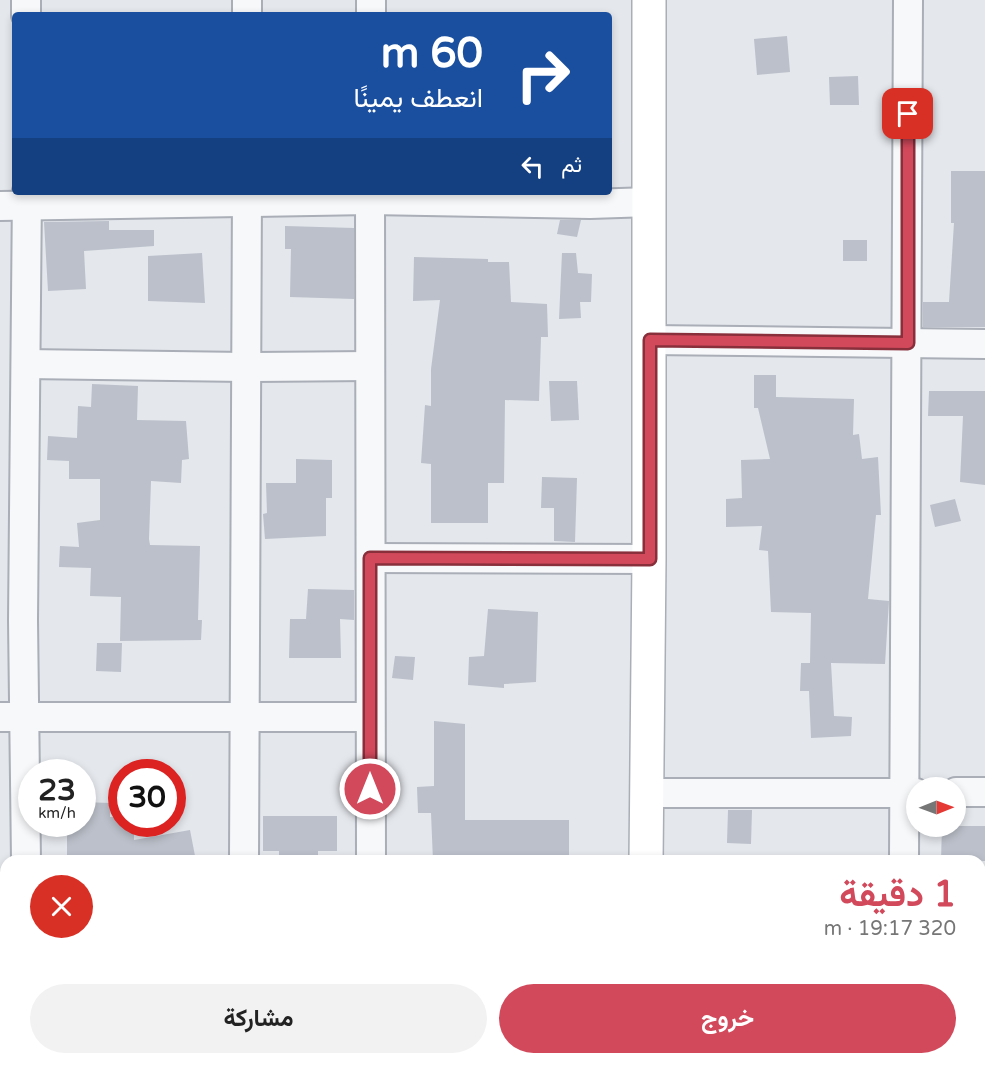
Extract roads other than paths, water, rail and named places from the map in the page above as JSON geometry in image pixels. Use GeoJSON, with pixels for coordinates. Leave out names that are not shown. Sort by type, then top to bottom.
{"type":"FeatureCollection","features":[{"type":"Feature","properties":{"kind":"main road"},"geometry":{"type":"LineString","coordinates":[[646,855],[650,559],[649,0]]}},
{"type":"Feature","properties":{"kind":"street"},"geometry":{"type":"LineString","coordinates":[[908,0],[910,777]]}},
{"type":"Feature","properties":{"kind":"street"},"geometry":{"type":"LineString","coordinates":[[370,196],[371,855]]}},
{"type":"Feature","properties":{"kind":"street"},"geometry":{"type":"LineString","coordinates":[[25,855],[13,717],[23,620],[13,438],[26,363],[18,201],[370,196],[590,204],[650,202]]}},
{"type":"Feature","properties":{"kind":"street"},"geometry":{"type":"LineString","coordinates":[[244,855],[247,197]]}},
{"type":"Feature","properties":{"kind":"street"},"geometry":{"type":"LineString","coordinates":[[650,340],[985,344]]}},
{"type":"Feature","properties":{"kind":"street"},"geometry":{"type":"LineString","coordinates":[[26,363],[245,367],[370,366]]}},
{"type":"Feature","properties":{"kind":"street"},"geometry":{"type":"LineString","coordinates":[[370,558],[650,559]]}},
{"type":"Feature","properties":{"kind":"street"},"geometry":{"type":"LineString","coordinates":[[13,717],[370,717]]}},
{"type":"Feature","properties":{"kind":"street"},"geometry":{"type":"LineString","coordinates":[[966,792],[985,792]]}},
{"type":"Feature","properties":{"kind":"street"},"geometry":{"type":"LineString","coordinates":[[646,793],[906,793]]}},
{"type":"Feature","properties":{"kind":"street"},"geometry":{"type":"LineString","coordinates":[[905,855],[906,837]]}}]}
